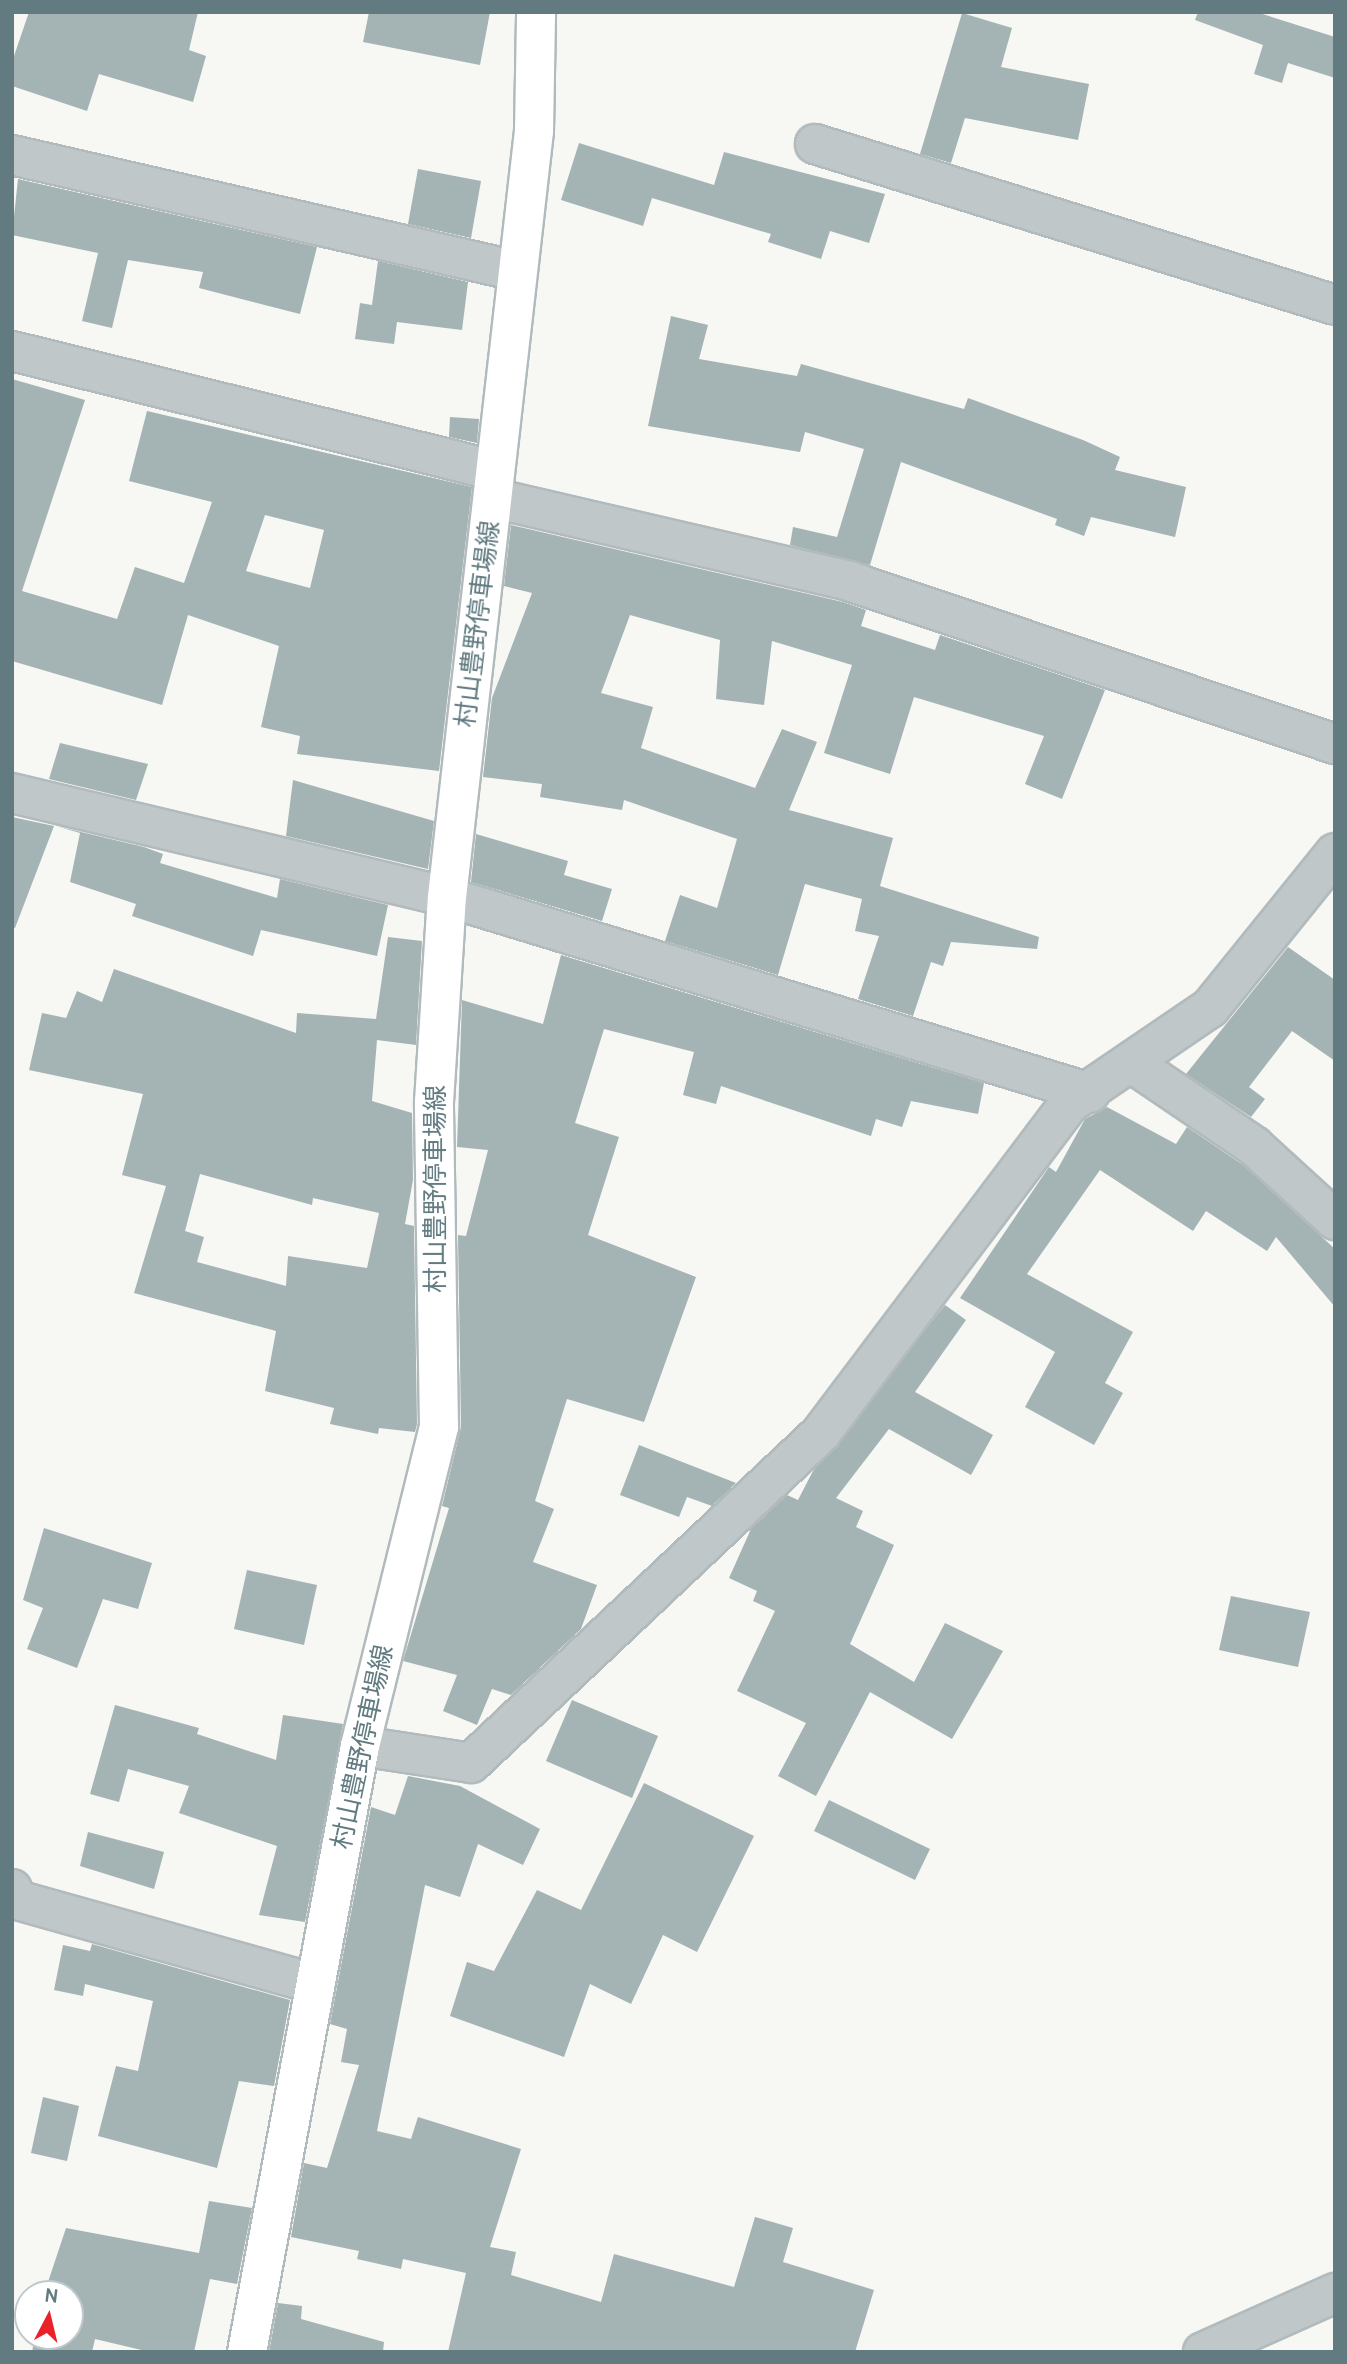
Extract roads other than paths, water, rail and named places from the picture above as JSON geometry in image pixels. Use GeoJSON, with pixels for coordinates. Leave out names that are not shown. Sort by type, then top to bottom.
{"type":"FeatureCollection","features":[{"type":"Feature","properties":{"kind":"main road","name":"村山豊野停車場線"},"geometry":{"type":"LineString","coordinates":[[247,2352],[360,1746],[439,1427],[434,1102],[447,897],[534,131],[536,12]]}},
{"type":"Feature","properties":{"kind":"street"},"geometry":{"type":"LineString","coordinates":[[814,144],[1335,305]]}},
{"type":"Feature","properties":{"kind":"street"},"geometry":{"type":"LineString","coordinates":[[12,155],[517,271]]}},
{"type":"Feature","properties":{"kind":"street"},"geometry":{"type":"LineString","coordinates":[[12,351],[849,581],[1335,744]]}},
{"type":"Feature","properties":{"kind":"street"},"geometry":{"type":"LineString","coordinates":[[12,793],[447,897],[1090,1093]]}},
{"type":"Feature","properties":{"kind":"street"},"geometry":{"type":"LineString","coordinates":[[360,1746],[471,1763],[821,1433],[1070,1102],[1090,1093],[1210,1008],[1335,853]]}},
{"type":"Feature","properties":{"kind":"street"},"geometry":{"type":"LineString","coordinates":[[1133,1064],[1254,1146],[1335,1220]]}},
{"type":"Feature","properties":{"kind":"street"},"geometry":{"type":"LineString","coordinates":[[12,1889],[18,1900],[315,1984]]}},
{"type":"Feature","properties":{"kind":"street"},"geometry":{"type":"LineString","coordinates":[[1203,2352],[1335,2293]]}}]}
